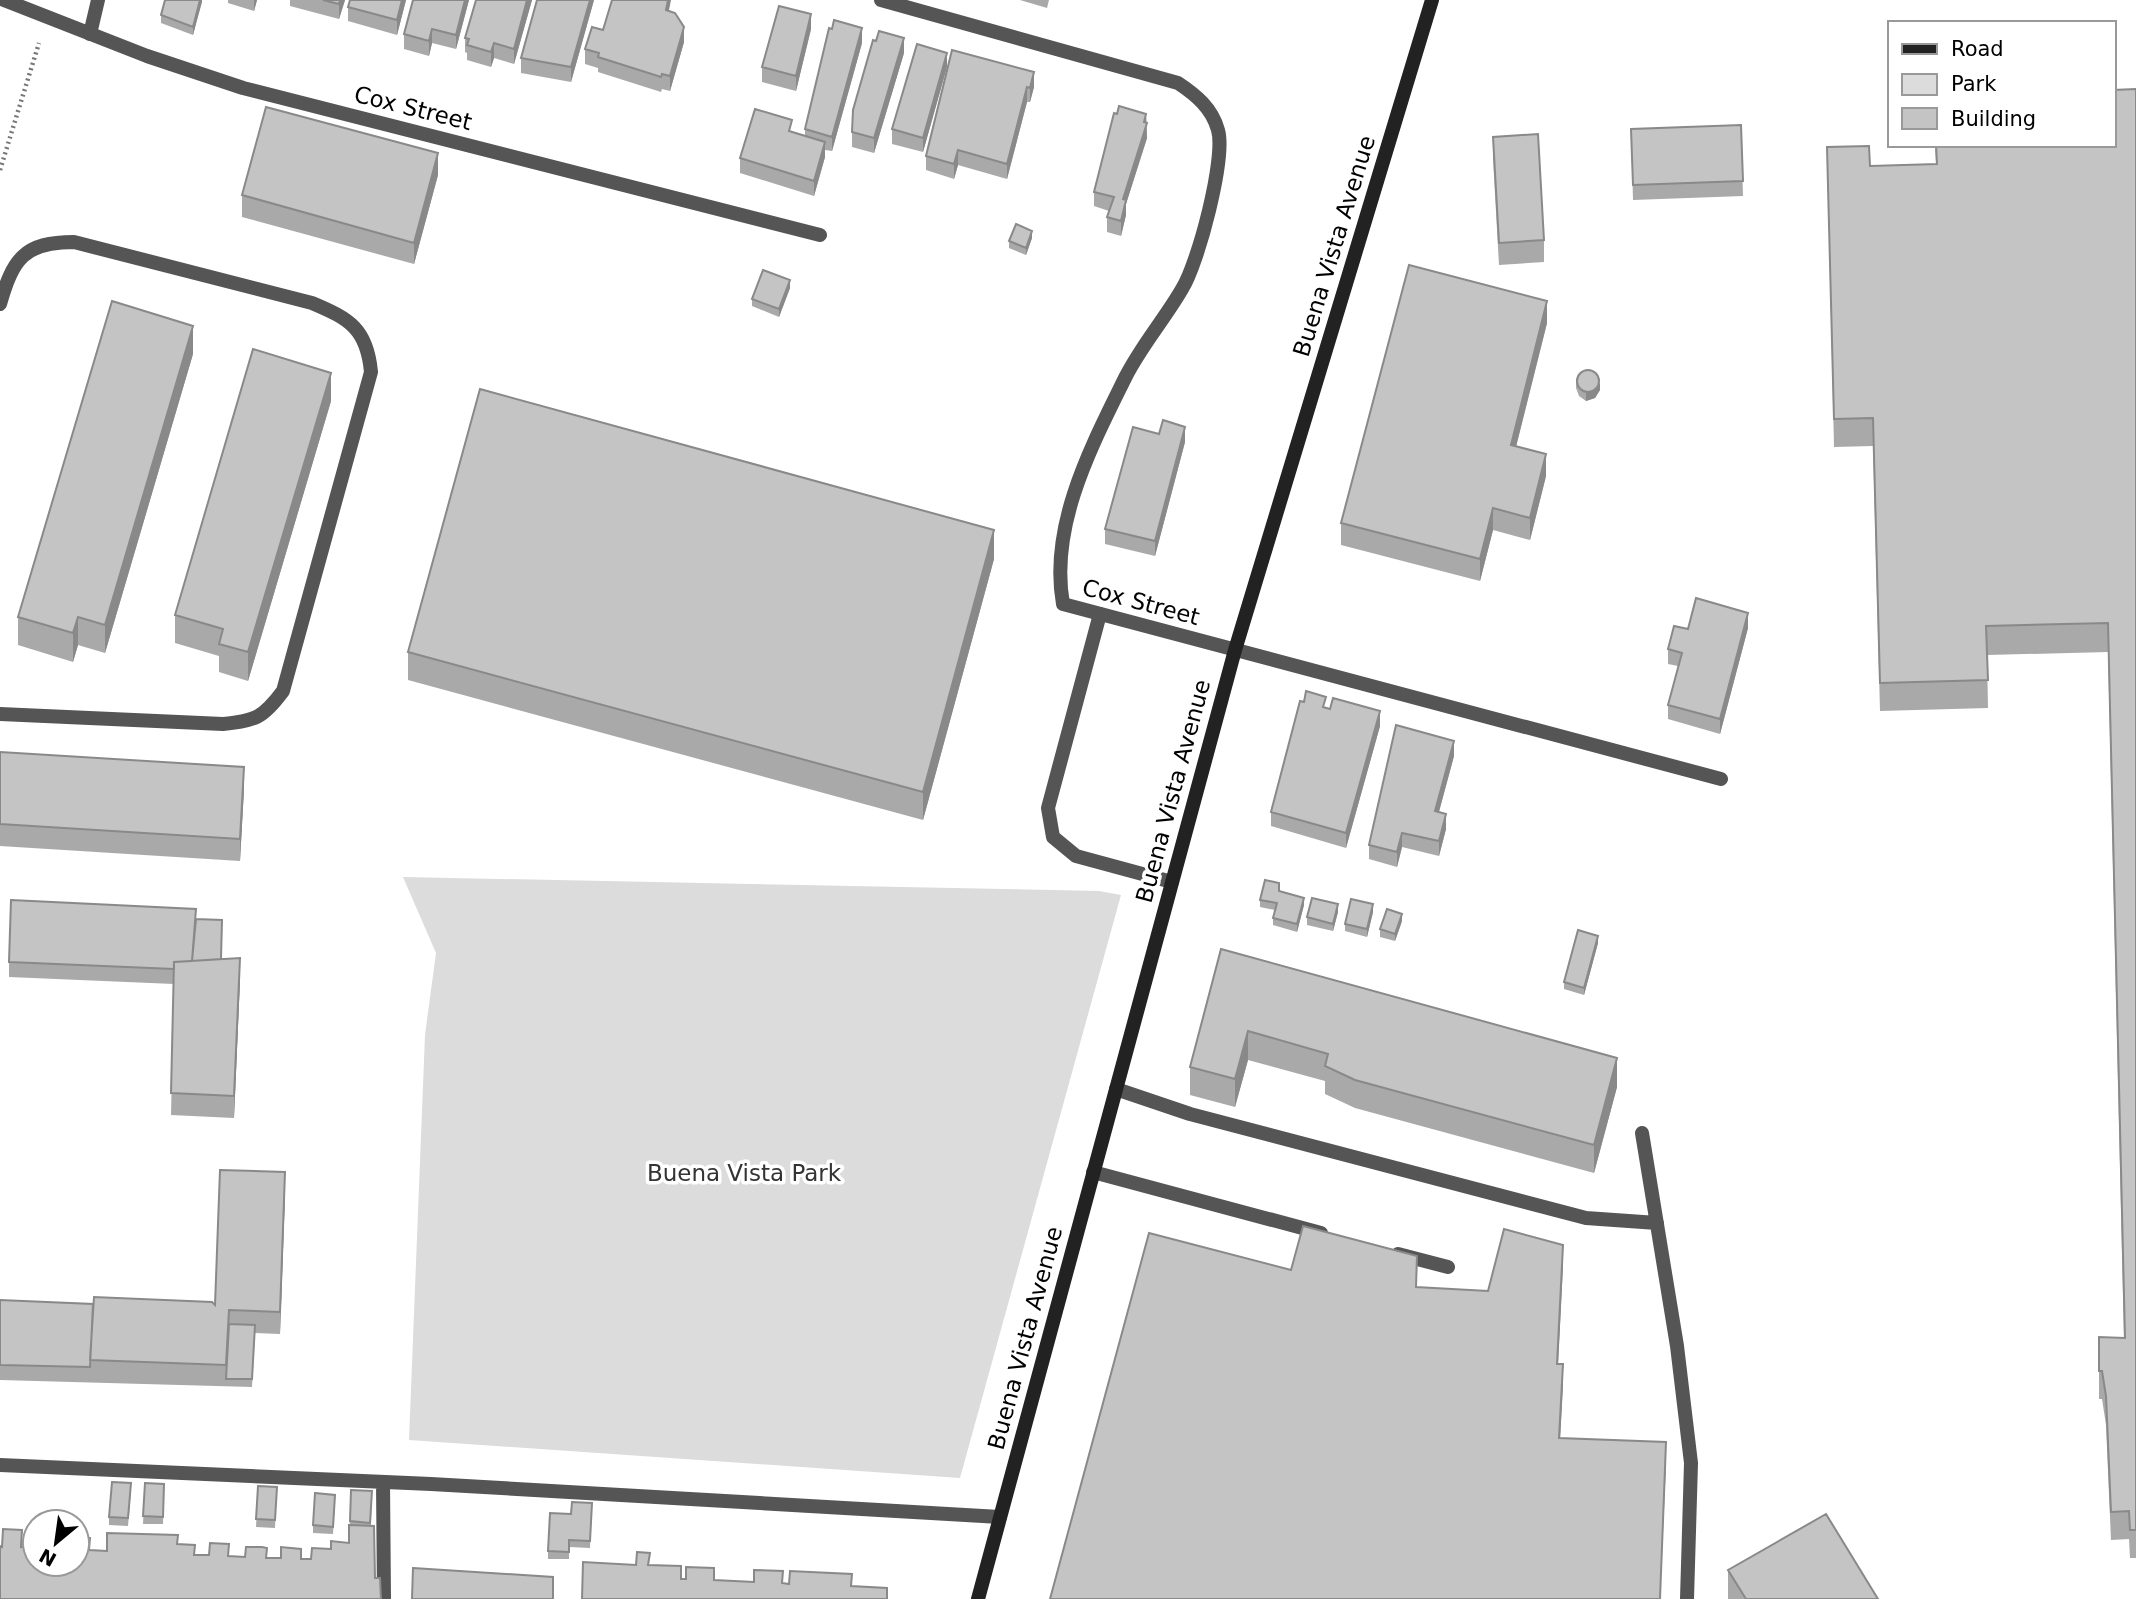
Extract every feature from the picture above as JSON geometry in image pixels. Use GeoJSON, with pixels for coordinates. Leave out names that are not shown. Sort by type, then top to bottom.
{"type":"FeatureCollection","features":[{"type":"Feature","properties":{"kind":"street","name":"Cox Street"},"geometry":{"type":"LineString","coordinates":[[4,0],[90,34],[243,88],[820,235]]}},
{"type":"Feature","properties":{"kind":"street"},"geometry":{"type":"LineString","coordinates":[[90,34],[99,0]]}},
{"type":"Feature","properties":{"kind":"street","name":"Cox Street"},"geometry":{"type":"LineString","coordinates":[[881,0],[1178,83],[1201,99],[1218,131],[1219,153],[1193,268],[1183,288],[1126,375],[1072,497],[1058,578],[1062,604],[1721,779]]}},
{"type":"Feature","properties":{"kind":"street","name":"Buena Vista Avenue"},"geometry":{"type":"LineString","coordinates":[[978,1599],[1235,650],[1432,0]]}},
{"type":"Feature","properties":{"kind":"street"},"geometry":{"type":"LineString","coordinates":[[0,304],[13,265],[31,249],[48,242],[74,242],[325,308],[356,327],[369,349],[371,372],[283,691],[269,710],[253,721],[223,724],[0,714]]}},
{"type":"Feature","properties":{"kind":"street"},"geometry":{"type":"LineString","coordinates":[[1100,614],[1048,808],[1053,837],[1076,856],[1172,882]]}},
{"type":"Feature","properties":{"kind":"street"},"geometry":{"type":"LineString","coordinates":[[1116,1089],[1190,1114],[1586,1218],[1657,1223]]}},
{"type":"Feature","properties":{"kind":"street"},"geometry":{"type":"LineString","coordinates":[[1642,1133],[1677,1346],[1690,1463],[1687,1599]]}},
{"type":"Feature","properties":{"kind":"street"},"geometry":{"type":"LineString","coordinates":[[1093,1172],[1331,1236]]}},
{"type":"Feature","properties":{"kind":"street"},"geometry":{"type":"LineString","coordinates":[[1382,1250],[1448,1267]]}},
{"type":"Feature","properties":{"kind":"street"},"geometry":{"type":"LineString","coordinates":[[0,1465],[383,1482],[1000,1517]]}},
{"type":"Feature","properties":{"kind":"street"},"geometry":{"type":"LineString","coordinates":[[383,1482],[384,1599]]}},
{"type":"Feature","properties":{"kind":"path"},"geometry":{"type":"LineString","coordinates":[[0,170],[50,16]]}},
{"type":"Feature","properties":{"kind":"green space","name":"Buena Vista Park"},"geometry":{"type":"Polygon","coordinates":[[[403,877],[1099,891],[1121,895],[960,1478],[409,1440],[425,1035],[436,953],[403,877]]]}},
{"type":"Feature","properties":{"kind":"building"},"geometry":{"type":"Polygon","coordinates":[[[165,0],[200,0],[193,27],[161,15],[165,0]]]}},
{"type":"Feature","properties":{"kind":"building"},"geometry":{"type":"Polygon","coordinates":[[[323,0],[340,0],[339,4],[323,0]]]}},
{"type":"Feature","properties":{"kind":"building"},"geometry":{"type":"Polygon","coordinates":[[[350,0],[402,0],[397,20],[348,7],[350,0]]]}},
{"type":"Feature","properties":{"kind":"building"},"geometry":{"type":"Polygon","coordinates":[[[413,0],[465,0],[456,35],[432,29],[429,41],[404,34],[413,0]]]}},
{"type":"Feature","properties":{"kind":"building"},"geometry":{"type":"Polygon","coordinates":[[[476,0],[527,0],[514,49],[494,43],[491,52],[467,45],[469,39],[465,38],[476,0]]]}},
{"type":"Feature","properties":{"kind":"building"},"geometry":{"type":"Polygon","coordinates":[[[537,0],[590,0],[571,67],[521,58],[537,0]]]}},
{"type":"Feature","properties":{"kind":"building"},"geometry":{"type":"Polygon","coordinates":[[[612,0],[668,0],[666,10],[675,13],[684,27],[670,76],[662,74],[661,77],[598,57],[599,53],[585,49],[592,27],[603,30],[612,0]]]}},
{"type":"Feature","properties":{"kind":"building"},"geometry":{"type":"Polygon","coordinates":[[[779,6],[811,14],[796,76],[762,67],[779,6]]]}},
{"type":"Feature","properties":{"kind":"building"},"geometry":{"type":"Polygon","coordinates":[[[834,20],[862,28],[832,137],[805,129],[829,28],[832,29],[834,20]]]}},
{"type":"Feature","properties":{"kind":"building"},"geometry":{"type":"Polygon","coordinates":[[[879,31],[904,38],[874,138],[852,132],[853,110],[873,40],[876,41],[879,31]]]}},
{"type":"Feature","properties":{"kind":"building"},"geometry":{"type":"Polygon","coordinates":[[[917,44],[947,53],[923,138],[892,129],[917,44]]]}},
{"type":"Feature","properties":{"kind":"building"},"geometry":{"type":"Polygon","coordinates":[[[952,50],[1034,72],[1030,88],[1027,87],[1007,164],[958,150],[954,164],[926,156],[952,50]]]}},
{"type":"Feature","properties":{"kind":"building"},"geometry":{"type":"Polygon","coordinates":[[[2136,89],[2136,1530],[2130,1530],[2129,1511],[2111,1512],[2106,1396],[2102,1371],[2099,1371],[2099,1337],[2125,1338],[2108,623],[1986,626],[1988,680],[1880,683],[1873,418],[1834,419],[1827,147],[1869,146],[1870,166],[1937,164],[1936,147],[2115,147],[2115,90],[2136,89]]]}},
{"type":"Feature","properties":{"kind":"building"},"geometry":{"type":"Polygon","coordinates":[[[1119,106],[1146,114],[1144,122],[1147,123],[1123,199],[1126,200],[1121,221],[1107,217],[1114,197],[1094,192],[1114,113],[1117,114],[1119,106]]]}},
{"type":"Feature","properties":{"kind":"building"},"geometry":{"type":"Polygon","coordinates":[[[266,107],[438,153],[414,243],[242,195],[266,107]]]}},
{"type":"Feature","properties":{"kind":"building"},"geometry":{"type":"Polygon","coordinates":[[[755,109],[792,120],[789,131],[825,142],[814,181],[740,158],[755,109]]]}},
{"type":"Feature","properties":{"kind":"building"},"geometry":{"type":"Polygon","coordinates":[[[1741,125],[1743,181],[1633,185],[1631,129],[1741,125]]]}},
{"type":"Feature","properties":{"kind":"building"},"geometry":{"type":"Polygon","coordinates":[[[1538,134],[1544,240],[1499,243],[1493,137],[1538,134]]]}},
{"type":"Feature","properties":{"kind":"building"},"geometry":{"type":"Polygon","coordinates":[[[1016,224],[1032,231],[1026,248],[1009,241],[1016,224]]]}},
{"type":"Feature","properties":{"kind":"building"},"geometry":{"type":"Polygon","coordinates":[[[1409,265],[1547,301],[1511,445],[1546,454],[1530,518],[1493,508],[1480,559],[1341,523],[1409,265]]]}},
{"type":"Feature","properties":{"kind":"building"},"geometry":{"type":"Polygon","coordinates":[[[763,270],[790,280],[779,309],[752,299],[763,270]]]}},
{"type":"Feature","properties":{"kind":"building"},"geometry":{"type":"Polygon","coordinates":[[[112,301],[193,326],[105,625],[78,617],[73,633],[18,617],[112,301]]]}},
{"type":"Feature","properties":{"kind":"building"},"geometry":{"type":"Polygon","coordinates":[[[253,349],[331,373],[248,652],[219,644],[223,629],[175,615],[253,349]]]}},
{"type":"Feature","properties":{"kind":"building"},"geometry":{"type":"Polygon","coordinates":[[[1588,370],[1596,373],[1599,381],[1596,389],[1588,392],[1580,389],[1577,381],[1580,373],[1588,370]]]}},
{"type":"Feature","properties":{"kind":"building"},"geometry":{"type":"Polygon","coordinates":[[[480,389],[994,530],[923,792],[408,652],[480,389]]]}},
{"type":"Feature","properties":{"kind":"building"},"geometry":{"type":"Polygon","coordinates":[[[1163,420],[1185,427],[1155,541],[1105,529],[1133,427],[1159,434],[1163,420]]]}},
{"type":"Feature","properties":{"kind":"building"},"geometry":{"type":"Polygon","coordinates":[[[1696,598],[1748,613],[1720,719],[1668,705],[1682,653],[1668,649],[1674,626],[1688,629],[1696,598]]]}},
{"type":"Feature","properties":{"kind":"building"},"geometry":{"type":"Polygon","coordinates":[[[1306,691],[1326,697],[1323,707],[1330,709],[1333,698],[1380,711],[1346,833],[1271,812],[1300,701],[1304,702],[1306,691]]]}},
{"type":"Feature","properties":{"kind":"building"},"geometry":{"type":"Polygon","coordinates":[[[1396,725],[1454,741],[1435,811],[1446,814],[1439,841],[1402,833],[1397,852],[1369,845],[1396,725]]]}},
{"type":"Feature","properties":{"kind":"building"},"geometry":{"type":"Polygon","coordinates":[[[0,752],[244,767],[240,839],[0,824],[0,752]]]}},
{"type":"Feature","properties":{"kind":"building"},"geometry":{"type":"Polygon","coordinates":[[[1265,880],[1279,883],[1279,891],[1304,898],[1297,924],[1273,918],[1277,903],[1260,900],[1265,880]]]}},
{"type":"Feature","properties":{"kind":"building"},"geometry":{"type":"Polygon","coordinates":[[[1312,898],[1338,904],[1333,924],[1307,917],[1312,898]]]}},
{"type":"Feature","properties":{"kind":"building"},"geometry":{"type":"Polygon","coordinates":[[[1351,899],[1373,904],[1367,929],[1345,924],[1351,899]]]}},
{"type":"Feature","properties":{"kind":"building"},"geometry":{"type":"Polygon","coordinates":[[[11,900],[196,909],[192,961],[174,962],[174,969],[9,962],[11,900]]]}},
{"type":"Feature","properties":{"kind":"building"},"geometry":{"type":"Polygon","coordinates":[[[1387,909],[1402,914],[1395,934],[1380,929],[1387,909]]]}},
{"type":"Feature","properties":{"kind":"building"},"geometry":{"type":"Polygon","coordinates":[[[196,919],[222,920],[221,959],[192,961],[196,919]]]}},
{"type":"Feature","properties":{"kind":"building"},"geometry":{"type":"Polygon","coordinates":[[[1578,930],[1598,936],[1584,988],[1564,982],[1578,930]]]}},
{"type":"Feature","properties":{"kind":"building"},"geometry":{"type":"Polygon","coordinates":[[[1221,949],[1617,1058],[1594,1145],[1355,1080],[1325,1066],[1328,1054],[1248,1031],[1235,1079],[1190,1067],[1221,949]]]}},
{"type":"Feature","properties":{"kind":"building"},"geometry":{"type":"Polygon","coordinates":[[[240,958],[234,1096],[171,1093],[174,962],[240,958]]]}},
{"type":"Feature","properties":{"kind":"building"},"geometry":{"type":"Polygon","coordinates":[[[220,1170],[285,1172],[280,1312],[229,1310],[226,1365],[90,1360],[94,1297],[212,1302],[215,1305],[220,1170]]]}},
{"type":"Feature","properties":{"kind":"building"},"geometry":{"type":"Polygon","coordinates":[[[1303,1226],[1417,1256],[1416,1287],[1488,1291],[1504,1229],[1563,1245],[1557,1364],[1563,1364],[1559,1438],[1666,1442],[1660,1599],[1050,1599],[1149,1233],[1291,1270],[1303,1226]]]}},
{"type":"Feature","properties":{"kind":"building"},"geometry":{"type":"Polygon","coordinates":[[[0,1300],[93,1304],[90,1367],[0,1365],[0,1300]]]}},
{"type":"Feature","properties":{"kind":"building"},"geometry":{"type":"Polygon","coordinates":[[[229,1324],[255,1325],[252,1379],[226,1379],[229,1324]]]}},
{"type":"Feature","properties":{"kind":"building"},"geometry":{"type":"Polygon","coordinates":[[[112,1482],[131,1483],[128,1518],[109,1517],[112,1482]]]}},
{"type":"Feature","properties":{"kind":"building"},"geometry":{"type":"Polygon","coordinates":[[[145,1483],[164,1484],[163,1517],[143,1516],[145,1483]]]}},
{"type":"Feature","properties":{"kind":"building"},"geometry":{"type":"Polygon","coordinates":[[[258,1486],[277,1487],[275,1520],[256,1519],[258,1486]]]}},
{"type":"Feature","properties":{"kind":"building"},"geometry":{"type":"Polygon","coordinates":[[[351,1490],[372,1491],[370,1523],[350,1521],[351,1490]]]}},
{"type":"Feature","properties":{"kind":"building"},"geometry":{"type":"Polygon","coordinates":[[[315,1493],[335,1495],[333,1527],[313,1525],[315,1493]]]}},
{"type":"Feature","properties":{"kind":"building"},"geometry":{"type":"Polygon","coordinates":[[[572,1502],[592,1503],[590,1541],[569,1540],[569,1552],[548,1551],[550,1513],[571,1514],[572,1502]]]}},
{"type":"Feature","properties":{"kind":"building"},"geometry":{"type":"Polygon","coordinates":[[[1826,1514],[1878,1599],[1746,1599],[1728,1570],[1826,1514]]]}},
{"type":"Feature","properties":{"kind":"building"},"geometry":{"type":"Polygon","coordinates":[[[349,1525],[374,1526],[375,1578],[380,1578],[381,1599],[0,1599],[0,1546],[2,1547],[3,1529],[21,1530],[21,1578],[91,1578],[91,1550],[107,1551],[107,1533],[178,1535],[177,1544],[195,1545],[194,1555],[209,1555],[210,1543],[229,1544],[228,1556],[245,1557],[246,1547],[262,1547],[267,1548],[266,1558],[281,1558],[281,1547],[301,1549],[301,1559],[311,1559],[312,1548],[331,1549],[331,1541],[349,1543],[349,1525]]]}},
{"type":"Feature","properties":{"kind":"building"},"geometry":{"type":"Polygon","coordinates":[[[637,1552],[650,1553],[648,1565],[681,1566],[681,1579],[686,1579],[686,1567],[714,1568],[714,1580],[754,1582],[754,1570],[783,1571],[782,1583],[789,1584],[790,1571],[852,1574],[851,1586],[887,1588],[887,1599],[582,1599],[583,1562],[636,1565],[637,1552]]]}},
{"type":"Feature","properties":{"kind":"building"},"geometry":{"type":"Polygon","coordinates":[[[413,1568],[553,1577],[553,1599],[412,1599],[413,1568]]]}}]}
